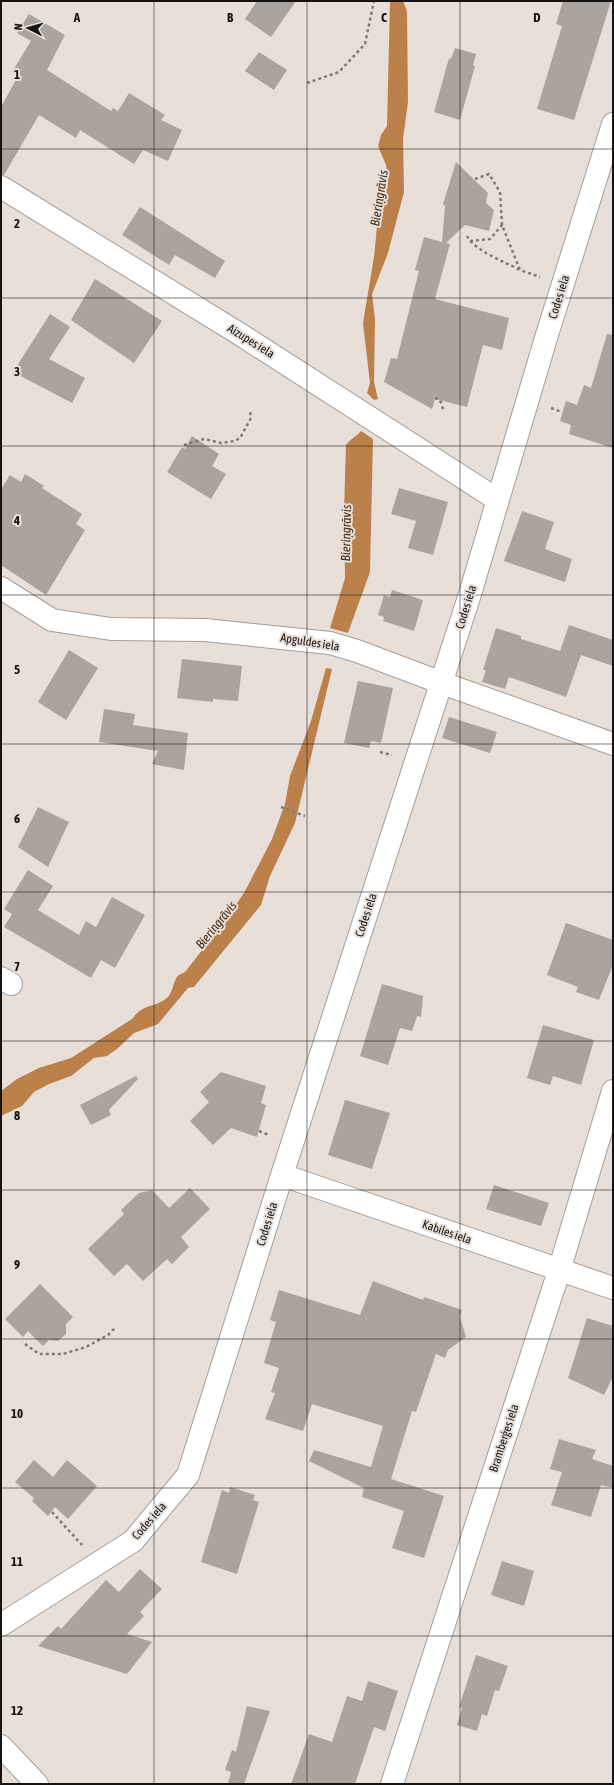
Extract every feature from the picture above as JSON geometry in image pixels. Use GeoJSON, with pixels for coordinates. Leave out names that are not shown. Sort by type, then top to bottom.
{"type":"FeatureCollection","features":[{"type":"Feature","properties":{"kind":"street","name":"Codes iela"},"geometry":{"type":"LineString","coordinates":[[1,1625],[133,1541],[188,1475],[282,1175],[442,683],[613,124]]}},
{"type":"Feature","properties":{"kind":"street","name":"Aizupes iela"},"geometry":{"type":"LineString","coordinates":[[1,187],[244,337],[498,500]]}},
{"type":"Feature","properties":{"kind":"street","name":"Apguldes iela"},"geometry":{"type":"LineString","coordinates":[[1,588],[52,620],[111,629],[205,630],[330,643],[357,651],[613,744]]}},
{"type":"Feature","properties":{"kind":"street","name":"Bramberģes iela"},"geometry":{"type":"LineString","coordinates":[[392,1784],[559,1271],[613,1091]]}},
{"type":"Feature","properties":{"kind":"street","name":"Kabiles iela"},"geometry":{"type":"LineString","coordinates":[[282,1175],[559,1271],[613,1288]]}},
{"type":"Feature","properties":{"kind":"street"},"geometry":{"type":"LineString","coordinates":[[1,1746],[38,1784]]}},
{"type":"Feature","properties":{"kind":"path"},"geometry":{"type":"LineString","coordinates":[[307,83],[339,72],[365,44],[374,1]]}},
{"type":"Feature","properties":{"kind":"path"},"geometry":{"type":"LineString","coordinates":[[474,179],[489,174],[500,192],[502,226],[520,270]]}},
{"type":"Feature","properties":{"kind":"path"},"geometry":{"type":"LineString","coordinates":[[469,241],[490,239],[502,226]]}},
{"type":"Feature","properties":{"kind":"path"},"geometry":{"type":"LineString","coordinates":[[467,236],[469,241],[488,254],[520,270],[563,285]]}},
{"type":"Feature","properties":{"kind":"path"},"geometry":{"type":"LineString","coordinates":[[435,398],[440,400],[443,409]]}},
{"type":"Feature","properties":{"kind":"path"},"geometry":{"type":"LineString","coordinates":[[184,445],[204,439],[220,443],[240,438],[251,418],[250,411]]}},
{"type":"Feature","properties":{"kind":"path"},"geometry":{"type":"LineString","coordinates":[[280,807],[305,816]]}},
{"type":"Feature","properties":{"kind":"path"},"geometry":{"type":"LineString","coordinates":[[25,1344],[40,1354],[63,1354],[86,1346],[108,1335],[116,1327]]}},
{"type":"Feature","properties":{"kind":"path"},"geometry":{"type":"LineString","coordinates":[[52,1512],[79,1540],[94,1566]]}},
{"type":"Feature","properties":{"kind":"water"},"geometry":{"type":"Polygon","coordinates":[[[390,1],[403,1],[407,11],[408,102],[403,139],[404,192],[388,253],[372,294],[375,319],[374,382],[378,399],[374,400],[367,393],[370,383],[363,323],[374,257],[379,206],[388,177],[386,165],[378,146],[381,135],[387,126],[390,1]]]}},
{"type":"Feature","properties":{"kind":"water","name":"Bieriņgrāvis"},"geometry":{"type":"Polygon","coordinates":[[[361,431],[373,439],[370,572],[348,633],[330,628],[345,578],[344,511],[346,445],[361,431]]]}},
{"type":"Feature","properties":{"kind":"water"},"geometry":{"type":"Polygon","coordinates":[[[326,668],[332,669],[295,823],[270,876],[261,905],[194,987],[188,988],[158,1024],[134,1033],[107,1056],[94,1058],[71,1076],[49,1084],[34,1092],[22,1106],[1,1116],[1,1091],[17,1079],[39,1068],[71,1058],[132,1019],[141,1010],[163,1001],[168,997],[178,976],[185,972],[221,926],[244,893],[272,839],[285,804],[290,776],[311,721],[326,668]]]}},
{"type":"Feature","properties":{"kind":"building"},"geometry":{"type":"Polygon","coordinates":[[[257,1],[296,1],[271,37],[245,19],[257,1]]]}},
{"type":"Feature","properties":{"kind":"building"},"geometry":{"type":"Polygon","coordinates":[[[563,1],[611,1],[574,120],[537,109],[562,26],[556,24],[563,1]]]}},
{"type":"Feature","properties":{"kind":"building"},"geometry":{"type":"Polygon","coordinates":[[[29,14],[65,35],[47,70],[111,111],[113,108],[118,111],[129,93],[165,115],[161,120],[182,130],[168,161],[143,150],[134,164],[80,130],[76,138],[39,115],[4,175],[1,175],[1,107],[18,76],[12,72],[31,41],[17,33],[29,14]]]}},
{"type":"Feature","properties":{"kind":"building"},"geometry":{"type":"Polygon","coordinates":[[[455,48],[476,54],[473,65],[475,66],[460,120],[434,112],[449,58],[451,59],[455,48]]]}},
{"type":"Feature","properties":{"kind":"building"},"geometry":{"type":"Polygon","coordinates":[[[259,52],[287,70],[274,90],[245,71],[259,52]]]}},
{"type":"Feature","properties":{"kind":"building"},"geometry":{"type":"Polygon","coordinates":[[[456,162],[488,193],[486,203],[494,210],[489,231],[465,225],[446,243],[450,244],[435,299],[509,318],[502,350],[483,345],[467,407],[435,399],[432,409],[384,382],[391,358],[397,359],[419,271],[415,270],[424,237],[442,242],[445,206],[443,204],[456,162]]]}},
{"type":"Feature","properties":{"kind":"building"},"geometry":{"type":"Polygon","coordinates":[[[140,207],[225,261],[215,278],[175,255],[169,265],[122,235],[140,207]]]}},
{"type":"Feature","properties":{"kind":"building"},"geometry":{"type":"Polygon","coordinates":[[[95,279],[162,321],[134,363],[71,320],[95,279]]]}},
{"type":"Feature","properties":{"kind":"building"},"geometry":{"type":"Polygon","coordinates":[[[50,314],[70,327],[49,359],[85,378],[72,403],[13,372],[50,314]]]}},
{"type":"Feature","properties":{"kind":"building"},"geometry":{"type":"Polygon","coordinates":[[[607,334],[613,335],[613,448],[569,434],[571,425],[560,421],[566,401],[577,405],[584,385],[591,388],[607,334]]]}},
{"type":"Feature","properties":{"kind":"building"},"geometry":{"type":"Polygon","coordinates":[[[192,436],[219,454],[212,466],[226,474],[211,499],[167,472],[182,447],[185,449],[192,436]]]}},
{"type":"Feature","properties":{"kind":"building"},"geometry":{"type":"Polygon","coordinates":[[[25,474],[44,486],[42,488],[82,514],[76,524],[85,530],[46,595],[1,565],[1,489],[10,475],[21,482],[25,474]]]}},
{"type":"Feature","properties":{"kind":"building"},"geometry":{"type":"Polygon","coordinates":[[[399,488],[448,502],[433,555],[408,548],[416,521],[391,514],[399,488]]]}},
{"type":"Feature","properties":{"kind":"building"},"geometry":{"type":"Polygon","coordinates":[[[522,511],[554,522],[545,549],[572,559],[565,582],[504,561],[522,511]]]}},
{"type":"Feature","properties":{"kind":"building"},"geometry":{"type":"Polygon","coordinates":[[[392,590],[423,600],[414,631],[383,621],[384,617],[378,615],[384,595],[390,597],[392,590]]]}},
{"type":"Feature","properties":{"kind":"building"},"geometry":{"type":"Polygon","coordinates":[[[569,625],[613,640],[613,666],[581,655],[566,697],[509,677],[505,689],[482,682],[486,670],[483,670],[496,628],[521,636],[521,639],[560,651],[569,625]]]}},
{"type":"Feature","properties":{"kind":"building"},"geometry":{"type":"Polygon","coordinates":[[[69,650],[98,668],[66,720],[38,702],[69,650]]]}},
{"type":"Feature","properties":{"kind":"building"},"geometry":{"type":"Polygon","coordinates":[[[182,659],[242,666],[238,701],[213,699],[213,702],[177,698],[182,659]]]}},
{"type":"Feature","properties":{"kind":"building"},"geometry":{"type":"Polygon","coordinates":[[[358,681],[393,688],[381,743],[371,741],[369,748],[344,743],[358,681]]]}},
{"type":"Feature","properties":{"kind":"building"},"geometry":{"type":"Polygon","coordinates":[[[104,709],[135,714],[133,725],[188,733],[184,770],[152,764],[158,751],[99,742],[104,709]]]}},
{"type":"Feature","properties":{"kind":"building"},"geometry":{"type":"Polygon","coordinates":[[[449,717],[497,732],[490,753],[442,738],[449,717]]]}},
{"type":"Feature","properties":{"kind":"building"},"geometry":{"type":"Polygon","coordinates":[[[38,807],[69,822],[48,867],[18,847],[38,807]]]}},
{"type":"Feature","properties":{"kind":"building"},"geometry":{"type":"Polygon","coordinates":[[[28,870],[53,886],[38,910],[79,935],[86,921],[96,927],[112,897],[145,915],[115,968],[101,960],[91,978],[4,927],[12,914],[4,909],[28,870]]]}},
{"type":"Feature","properties":{"kind":"building"},"geometry":{"type":"Polygon","coordinates":[[[566,923],[613,940],[613,965],[599,1000],[576,992],[578,987],[547,975],[566,923]]]}},
{"type":"Feature","properties":{"kind":"building"},"geometry":{"type":"Polygon","coordinates":[[[382,984],[423,996],[421,1017],[417,1016],[412,1031],[400,1028],[388,1065],[360,1056],[382,984]]]}},
{"type":"Feature","properties":{"kind":"building"},"geometry":{"type":"Polygon","coordinates":[[[543,1025],[594,1040],[581,1085],[553,1076],[550,1085],[527,1078],[543,1025]]]}},
{"type":"Feature","properties":{"kind":"building"},"geometry":{"type":"Polygon","coordinates":[[[221,1072],[266,1086],[261,1103],[266,1105],[257,1137],[231,1128],[213,1145],[190,1121],[209,1102],[200,1092],[221,1072]]]}},
{"type":"Feature","properties":{"kind":"building"},"geometry":{"type":"Polygon","coordinates":[[[136,1076],[138,1079],[109,1110],[111,1115],[91,1125],[80,1105],[136,1076]]]}},
{"type":"Feature","properties":{"kind":"building"},"geometry":{"type":"Polygon","coordinates":[[[345,1100],[390,1113],[372,1169],[328,1155],[345,1100]]]}},
{"type":"Feature","properties":{"kind":"building"},"geometry":{"type":"Polygon","coordinates":[[[494,1185],[549,1203],[541,1226],[486,1209],[494,1185]]]}},
{"type":"Feature","properties":{"kind":"building"},"geometry":{"type":"Polygon","coordinates":[[[190,1188],[210,1209],[181,1237],[189,1247],[172,1264],[167,1259],[143,1281],[127,1264],[114,1276],[88,1249],[124,1214],[121,1210],[139,1193],[152,1190],[169,1208],[190,1188]]]}},
{"type":"Feature","properties":{"kind":"building"},"geometry":{"type":"Polygon","coordinates":[[[373,1281],[423,1300],[424,1297],[462,1310],[460,1317],[466,1337],[448,1350],[445,1358],[436,1354],[416,1412],[412,1411],[391,1479],[444,1496],[424,1558],[392,1548],[404,1511],[362,1497],[364,1488],[309,1461],[314,1450],[371,1467],[383,1426],[312,1404],[303,1431],[265,1419],[275,1393],[271,1392],[279,1368],[264,1363],[276,1322],[270,1320],[279,1290],[360,1315],[373,1281]]]}},
{"type":"Feature","properties":{"kind":"building"},"geometry":{"type":"Polygon","coordinates":[[[40,1284],[73,1317],[66,1324],[66,1334],[58,1341],[49,1340],[43,1346],[28,1331],[23,1337],[5,1319],[40,1284]]]}},
{"type":"Feature","properties":{"kind":"building"},"geometry":{"type":"Polygon","coordinates":[[[587,1318],[613,1326],[613,1377],[604,1395],[568,1378],[587,1318]]]}},
{"type":"Feature","properties":{"kind":"building"},"geometry":{"type":"Polygon","coordinates":[[[559,1439],[596,1450],[592,1459],[613,1466],[613,1488],[601,1485],[591,1517],[551,1505],[562,1472],[550,1469],[559,1439]]]}},
{"type":"Feature","properties":{"kind":"building"},"geometry":{"type":"Polygon","coordinates":[[[34,1460],[53,1477],[67,1460],[97,1486],[68,1519],[55,1507],[48,1516],[32,1501],[34,1498],[15,1482],[34,1460]]]}},
{"type":"Feature","properties":{"kind":"building"},"geometry":{"type":"Polygon","coordinates":[[[230,1487],[255,1495],[253,1500],[259,1502],[237,1574],[201,1562],[222,1490],[229,1493],[230,1487]]]}},
{"type":"Feature","properties":{"kind":"building"},"geometry":{"type":"Polygon","coordinates":[[[502,1561],[534,1571],[524,1606],[491,1595],[502,1561]]]}},
{"type":"Feature","properties":{"kind":"building"},"geometry":{"type":"Polygon","coordinates":[[[140,1569],[162,1589],[140,1612],[144,1616],[127,1634],[152,1642],[127,1674],[38,1646],[58,1626],[61,1629],[106,1580],[119,1592],[140,1569]]]}},
{"type":"Feature","properties":{"kind":"building"},"geometry":{"type":"Polygon","coordinates":[[[476,1655],[508,1666],[499,1691],[495,1690],[487,1716],[482,1714],[477,1731],[457,1725],[462,1708],[459,1707],[476,1655]]]}},
{"type":"Feature","properties":{"kind":"building"},"geometry":{"type":"Polygon","coordinates":[[[368,1681],[398,1691],[385,1731],[374,1727],[355,1784],[291,1784],[309,1734],[332,1742],[347,1696],[362,1701],[368,1681]]]}},
{"type":"Feature","properties":{"kind":"building"},"geometry":{"type":"Polygon","coordinates":[[[247,1706],[270,1711],[244,1784],[228,1784],[231,1772],[225,1770],[232,1750],[236,1752],[247,1706]]]}}]}
